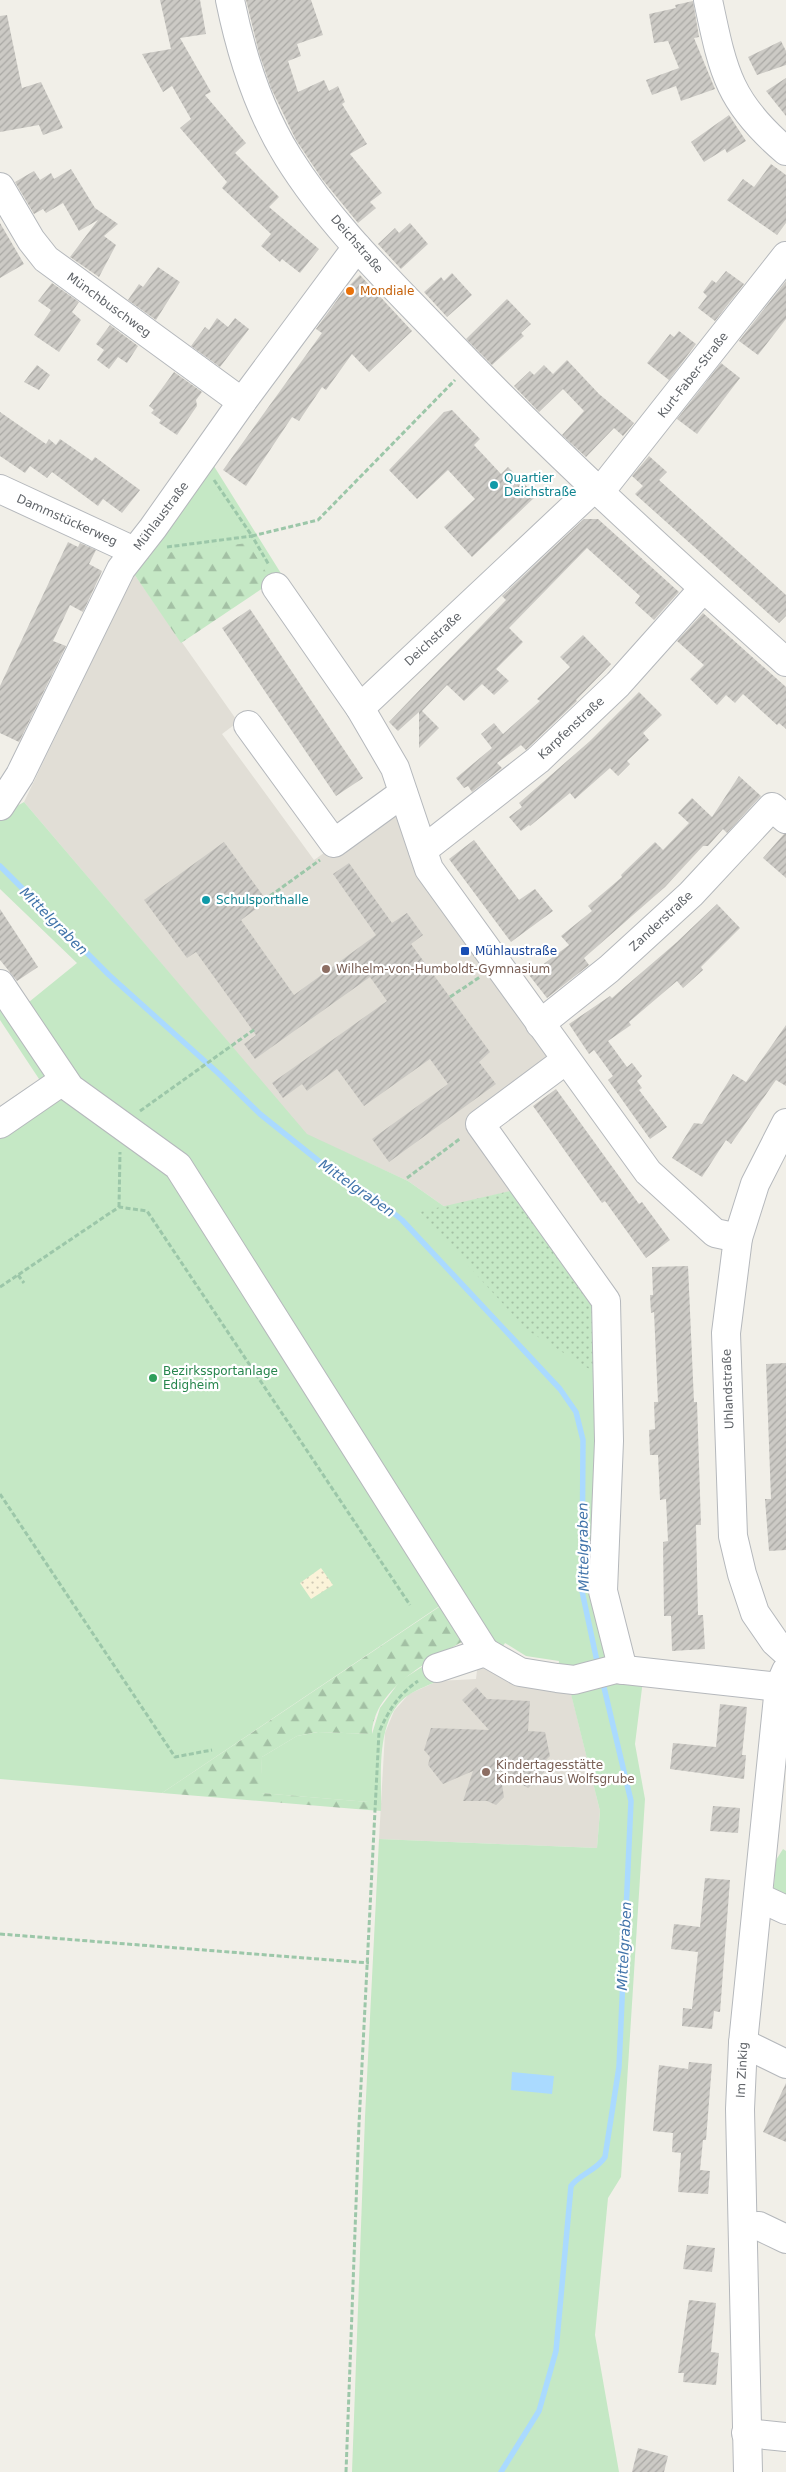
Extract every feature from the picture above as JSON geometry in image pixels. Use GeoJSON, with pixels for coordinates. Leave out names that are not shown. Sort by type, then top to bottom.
{"type":"FeatureCollection","features":[{"type":"Feature","properties":{"kind":"street","name":"Deichstraße"},"geometry":{"type":"LineString","coordinates":[[230,0],[256,94],[272,128],[313,193],[357,247],[470,365],[596,490],[703,589],[786,661]]}},
{"type":"Feature","properties":{"kind":"street"},"geometry":{"type":"LineString","coordinates":[[708,0],[719,54],[735,94],[761,128],[786,151]]}},
{"type":"Feature","properties":{"kind":"street","name":"Münchbuschweg"},"geometry":{"type":"LineString","coordinates":[[0,187],[31,240],[46,258],[242,402]]}},
{"type":"Feature","properties":{"kind":"street","name":"Mühlaustraße"},"geometry":{"type":"LineString","coordinates":[[0,806],[20,775],[116,578],[134,550],[154,528],[242,402],[357,247]]}},
{"type":"Feature","properties":{"kind":"street","name":"Kurt-Faber-Straße"},"geometry":{"type":"LineString","coordinates":[[596,490],[786,256]]}},
{"type":"Feature","properties":{"kind":"street","name":"Dammstückerweg"},"geometry":{"type":"LineString","coordinates":[[0,490],[134,550]]}},
{"type":"Feature","properties":{"kind":"street","name":"Deichstraße"},"geometry":{"type":"LineString","coordinates":[[360,708],[596,490]]}},
{"type":"Feature","properties":{"kind":"street"},"geometry":{"type":"LineString","coordinates":[[276,587],[360,708],[395,768],[429,869],[497,965],[648,1172],[714,1233],[738,1238]]}},
{"type":"Feature","properties":{"kind":"street","name":"Karpfenstraße"},"geometry":{"type":"LineString","coordinates":[[423,850],[538,760],[618,684],[703,589]]}},
{"type":"Feature","properties":{"kind":"street"},"geometry":{"type":"LineString","coordinates":[[248,725],[334,843],[403,793]]}},
{"type":"Feature","properties":{"kind":"street","name":"Zanderstraße"},"geometry":{"type":"LineString","coordinates":[[540,1024],[609,969],[779,813]]}},
{"type":"Feature","properties":{"kind":"street"},"geometry":{"type":"LineString","coordinates":[[0,984],[70,1088],[120,1126],[178,1166],[485,1652],[520,1672],[574,1680],[619,1670],[783,1679]]}},
{"type":"Feature","properties":{"kind":"street"},"geometry":{"type":"LineString","coordinates":[[566,1060],[480,1124],[606,1301],[610,1441],[603,1590],[619,1670]]}},
{"type":"Feature","properties":{"kind":"street"},"geometry":{"type":"LineString","coordinates":[[0,1124],[64,1080]]}},
{"type":"Feature","properties":{"kind":"street","name":"Uhlandstraße"},"geometry":{"type":"LineString","coordinates":[[786,1123],[755,1184],[738,1238],[726,1333],[733,1536],[742,1574],[755,1613],[775,1642],[786,1652]]}},
{"type":"Feature","properties":{"kind":"street"},"geometry":{"type":"LineString","coordinates":[[437,1668],[485,1652]]}},
{"type":"Feature","properties":{"kind":"street","name":"Im Zinkig"},"geometry":{"type":"LineString","coordinates":[[748,2472],[740,2109],[743,2043],[783,1679]]}},
{"type":"Feature","properties":{"kind":"street"},"geometry":{"type":"LineString","coordinates":[[758,1897],[786,1910]]}},
{"type":"Feature","properties":{"kind":"street"},"geometry":{"type":"LineString","coordinates":[[743,2043],[786,2064]]}},
{"type":"Feature","properties":{"kind":"street"},"geometry":{"type":"LineString","coordinates":[[744,2227],[759,2226],[786,2239]]}},
{"type":"Feature","properties":{"kind":"street"},"geometry":{"type":"LineString","coordinates":[[746,2433],[786,2437]]}},
{"type":"Feature","properties":{"kind":"path"},"geometry":{"type":"LineString","coordinates":[[134,550],[252,536],[318,520],[470,365]]}},
{"type":"Feature","properties":{"kind":"path"},"geometry":{"type":"LineString","coordinates":[[202,461],[252,536],[275,576],[276,587]]}},
{"type":"Feature","properties":{"kind":"path"},"geometry":{"type":"LineString","coordinates":[[270,896],[334,850],[334,843]]}},
{"type":"Feature","properties":{"kind":"path"},"geometry":{"type":"LineString","coordinates":[[450,998],[497,965]]}},
{"type":"Feature","properties":{"kind":"path"},"geometry":{"type":"LineString","coordinates":[[119,1207],[120,1126],[254,1029]]}},
{"type":"Feature","properties":{"kind":"path"},"geometry":{"type":"LineString","coordinates":[[406,1178],[480,1124]]}},
{"type":"Feature","properties":{"kind":"path"},"geometry":{"type":"LineString","coordinates":[[0,1287],[119,1207],[147,1212],[410,1605]]}},
{"type":"Feature","properties":{"kind":"path"},"geometry":{"type":"LineString","coordinates":[[18,1275],[24,1283]]}},
{"type":"Feature","properties":{"kind":"path"},"geometry":{"type":"LineString","coordinates":[[0,1494],[175,1756],[212,1750]]}},
{"type":"Feature","properties":{"kind":"path"},"geometry":{"type":"LineString","coordinates":[[346,2472],[359,2124],[369,1963],[379,1732],[390,1707],[405,1690],[437,1668]]}},
{"type":"Feature","properties":{"kind":"path"},"geometry":{"type":"LineString","coordinates":[[0,1934],[369,1963]]}},
{"type":"Feature","properties":{"kind":"shaded area","name":"Wilhelm-von-Humboldt-Gymnasium"},"geometry":{"type":"Polygon","coordinates":[[[134,574],[238,722],[222,734],[314,860],[395,803],[418,874],[552,1063],[471,1122],[519,1189],[445,1207],[408,1181],[307,1135],[24,802],[134,574]]]}},
{"type":"Feature","properties":{"kind":"shaded area","name":"Kindertagesstätte Kinderhaus Wolfsgrube"},"geometry":{"type":"Polygon","coordinates":[[[478,1662],[570,1689],[600,1811],[597,1848],[379,1839],[385,1733],[394,1711],[409,1694],[438,1681],[476,1679],[478,1662]]]}},
{"type":"Feature","properties":{"kind":"green space"},"geometry":{"type":"Polygon","coordinates":[[[212,463],[282,575],[272,582],[148,555],[212,463]]]}},
{"type":"Feature","properties":{"kind":"green space"},"geometry":{"type":"Polygon","coordinates":[[[248,543],[272,582],[181,643],[134,574],[148,555],[248,543]]]}},
{"type":"Feature","properties":{"kind":"green space"},"geometry":{"type":"Polygon","coordinates":[[[24,802],[307,1134],[408,1181],[445,1207],[420,1213],[602,1377],[596,1589],[643,1680],[635,1744],[645,1799],[621,2177],[608,2198],[595,2335],[619,2472],[352,2472],[365,2117],[379,1839],[597,1848],[600,1811],[570,1690],[555,1689],[559,1661],[526,1656],[505,1643],[495,1659],[447,1601],[162,1793],[0,1779],[0,1117],[43,1085],[0,1020],[0,970],[24,1006],[77,963],[0,889],[0,804],[8,811],[24,802]]]}},
{"type":"Feature","properties":{"kind":"green space"},"geometry":{"type":"Polygon","coordinates":[[[519,1189],[600,1301],[602,1377],[527,1330],[419,1212],[519,1189]]]}},
{"type":"Feature","properties":{"kind":"green space"},"geometry":{"type":"Polygon","coordinates":[[[448,1601],[470,1637],[424,1665],[394,1688],[383,1702],[375,1717],[372,1734],[317,1732],[297,1736],[262,1757],[261,1793],[369,1802],[368,1810],[162,1793],[448,1601]]]}},
{"type":"Feature","properties":{"kind":"green space"},"geometry":{"type":"Polygon","coordinates":[[[436,1658],[438,1681],[410,1694],[398,1704],[390,1717],[382,1748],[381,1811],[368,1810],[368,1802],[260,1793],[262,1757],[297,1736],[318,1732],[372,1734],[380,1708],[400,1681],[436,1658]]]}},
{"type":"Feature","properties":{"kind":"green space"},"geometry":{"type":"Polygon","coordinates":[[[783,1849],[786,1851],[786,1904],[773,1898],[776,1860],[783,1849]]]}},
{"type":"Feature","properties":{"kind":"sand"},"geometry":{"type":"Polygon","coordinates":[[[321,1568],[333,1585],[311,1599],[300,1583],[321,1568]]]}},
{"type":"Feature","properties":{"kind":"water"},"geometry":{"type":"Polygon","coordinates":[[[512,2072],[554,2076],[552,2094],[511,2090],[512,2072]]]}},
{"type":"Feature","properties":{"kind":"building"},"geometry":{"type":"Polygon","coordinates":[[[160,0],[200,0],[206,34],[180,38],[211,92],[205,95],[246,143],[235,153],[279,197],[269,207],[319,249],[300,273],[282,259],[280,262],[261,246],[271,234],[222,188],[227,182],[180,128],[191,119],[172,86],[163,92],[142,54],[171,49],[160,0]]]}},
{"type":"Feature","properties":{"kind":"building"},"geometry":{"type":"Polygon","coordinates":[[[246,0],[311,0],[323,35],[297,44],[301,56],[288,61],[298,92],[324,80],[329,91],[338,86],[345,102],[342,104],[367,144],[350,154],[382,193],[370,202],[376,208],[358,223],[322,179],[296,140],[271,88],[259,53],[246,0]]]}},
{"type":"Feature","properties":{"kind":"building"},"geometry":{"type":"Polygon","coordinates":[[[693,1],[699,37],[694,38],[715,89],[681,101],[676,86],[652,95],[646,80],[679,68],[668,41],[654,43],[649,14],[676,8],[675,5],[693,1]]]}},
{"type":"Feature","properties":{"kind":"building"},"geometry":{"type":"Polygon","coordinates":[[[7,15],[22,88],[41,82],[63,128],[43,135],[39,125],[0,132],[0,16],[7,15]]]}},
{"type":"Feature","properties":{"kind":"building"},"geometry":{"type":"Polygon","coordinates":[[[781,41],[786,51],[786,65],[757,75],[748,57],[781,41]]]}},
{"type":"Feature","properties":{"kind":"building"},"geometry":{"type":"Polygon","coordinates":[[[786,78],[786,116],[766,91],[786,78]]]}},
{"type":"Feature","properties":{"kind":"building"},"geometry":{"type":"Polygon","coordinates":[[[729,115],[746,141],[727,153],[725,149],[704,162],[691,142],[729,115]]]}},
{"type":"Feature","properties":{"kind":"building"},"geometry":{"type":"Polygon","coordinates":[[[771,164],[786,175],[786,223],[777,235],[727,200],[743,179],[754,187],[771,164]]]}},
{"type":"Feature","properties":{"kind":"building"},"geometry":{"type":"Polygon","coordinates":[[[71,169],[95,208],[118,224],[104,236],[116,245],[99,277],[70,257],[98,220],[79,231],[63,203],[46,213],[43,209],[34,214],[15,182],[34,171],[40,180],[51,173],[54,179],[71,169]]]}},
{"type":"Feature","properties":{"kind":"building"},"geometry":{"type":"Polygon","coordinates":[[[0,223],[24,264],[0,278],[0,223]]]}},
{"type":"Feature","properties":{"kind":"building"},"geometry":{"type":"Polygon","coordinates":[[[410,223],[428,244],[401,269],[378,244],[395,228],[399,233],[410,223]]]}},
{"type":"Feature","properties":{"kind":"building"},"geometry":{"type":"Polygon","coordinates":[[[158,267],[180,282],[156,320],[128,300],[139,284],[143,287],[158,267]]]}},
{"type":"Feature","properties":{"kind":"building"},"geometry":{"type":"Polygon","coordinates":[[[726,271],[744,284],[715,321],[698,308],[707,296],[703,292],[712,280],[716,283],[726,271]]]}},
{"type":"Feature","properties":{"kind":"building"},"geometry":{"type":"Polygon","coordinates":[[[452,273],[472,295],[447,317],[424,292],[441,277],[444,281],[452,273]]]}},
{"type":"Feature","properties":{"kind":"building"},"geometry":{"type":"Polygon","coordinates":[[[360,275],[412,331],[369,372],[352,354],[326,390],[322,387],[299,421],[292,417],[246,486],[223,470],[322,333],[316,329],[343,292],[360,275]]]}},
{"type":"Feature","properties":{"kind":"building"},"geometry":{"type":"Polygon","coordinates":[[[786,281],[786,319],[758,355],[739,341],[786,281]]]}},
{"type":"Feature","properties":{"kind":"building"},"geometry":{"type":"Polygon","coordinates":[[[52,283],[79,302],[72,312],[81,320],[59,352],[34,335],[51,310],[38,301],[52,283]]]}},
{"type":"Feature","properties":{"kind":"building"},"geometry":{"type":"Polygon","coordinates":[[[507,299],[531,324],[521,333],[524,336],[492,365],[466,339],[507,299]]]}},
{"type":"Feature","properties":{"kind":"building"},"geometry":{"type":"Polygon","coordinates":[[[217,318],[228,327],[235,318],[249,329],[220,367],[191,346],[205,327],[209,330],[217,318]]]}},
{"type":"Feature","properties":{"kind":"building"},"geometry":{"type":"Polygon","coordinates":[[[110,325],[138,346],[127,363],[118,357],[109,369],[97,360],[104,350],[96,344],[110,325]]]}},
{"type":"Feature","properties":{"kind":"building"},"geometry":{"type":"Polygon","coordinates":[[[679,331],[696,344],[669,380],[647,363],[670,334],[674,337],[679,331]]]}},
{"type":"Feature","properties":{"kind":"building"},"geometry":{"type":"Polygon","coordinates":[[[567,360],[599,394],[634,423],[623,436],[614,428],[586,457],[562,435],[584,411],[563,389],[539,412],[514,386],[530,371],[534,375],[544,365],[553,374],[567,360]]]}},
{"type":"Feature","properties":{"kind":"building"},"geometry":{"type":"Polygon","coordinates":[[[721,363],[740,378],[697,434],[677,419],[721,363]]]}},
{"type":"Feature","properties":{"kind":"building"},"geometry":{"type":"Polygon","coordinates":[[[37,365],[50,375],[39,390],[24,382],[37,365]]]}},
{"type":"Feature","properties":{"kind":"building"},"geometry":{"type":"Polygon","coordinates":[[[174,372],[202,392],[196,400],[197,406],[177,435],[159,423],[161,420],[151,413],[154,410],[149,406],[174,372]]]}},
{"type":"Feature","properties":{"kind":"building","name":"Quartier Deichstraße"},"geometry":{"type":"Polygon","coordinates":[[[452,410],[480,439],[474,445],[501,474],[508,467],[536,496],[472,557],[444,527],[475,499],[448,470],[417,499],[389,470],[444,412],[452,410]]]}},
{"type":"Feature","properties":{"kind":"building"},"geometry":{"type":"Polygon","coordinates":[[[0,412],[46,444],[49,439],[56,445],[60,439],[92,461],[95,457],[140,490],[122,513],[103,499],[98,506],[52,472],[47,478],[30,466],[25,473],[0,456],[0,412]]]}},
{"type":"Feature","properties":{"kind":"building"},"geometry":{"type":"Polygon","coordinates":[[[649,456],[667,472],[659,480],[786,595],[786,616],[779,623],[635,494],[643,486],[632,476],[649,456]]]}},
{"type":"Feature","properties":{"kind":"building"},"geometry":{"type":"Polygon","coordinates":[[[584,519],[598,519],[679,592],[654,620],[635,603],[640,596],[587,548],[509,628],[523,642],[496,669],[509,681],[494,695],[482,684],[464,701],[447,685],[422,711],[439,728],[419,748],[419,712],[398,731],[389,722],[506,600],[502,596],[584,519]]]}},
{"type":"Feature","properties":{"kind":"building"},"geometry":{"type":"Polygon","coordinates":[[[68,542],[78,547],[80,543],[96,550],[89,564],[102,571],[83,612],[70,605],[53,641],[66,646],[19,742],[0,733],[0,686],[68,542]]]}},
{"type":"Feature","properties":{"kind":"building"},"geometry":{"type":"Polygon","coordinates":[[[250,609],[363,778],[336,796],[222,628],[250,609]]]}},
{"type":"Feature","properties":{"kind":"building"},"geometry":{"type":"Polygon","coordinates":[[[703,613],[786,687],[786,729],[779,723],[777,725],[743,694],[735,703],[726,695],[717,705],[690,679],[704,665],[677,641],[703,613]]]}},
{"type":"Feature","properties":{"kind":"building"},"geometry":{"type":"Polygon","coordinates":[[[583,635],[611,664],[577,701],[526,750],[521,745],[497,763],[502,768],[472,792],[468,786],[464,788],[456,778],[492,748],[481,734],[494,723],[503,734],[540,701],[537,699],[570,667],[560,657],[583,635]]]}},
{"type":"Feature","properties":{"kind":"building"},"geometry":{"type":"Polygon","coordinates":[[[639,692],[662,715],[643,733],[649,740],[627,761],[630,764],[618,776],[610,768],[575,799],[570,793],[530,826],[521,831],[509,817],[522,807],[519,803],[590,741],[639,692]]]}},
{"type":"Feature","properties":{"kind":"building"},"geometry":{"type":"Polygon","coordinates":[[[739,776],[761,796],[727,833],[723,829],[708,846],[703,846],[665,887],[584,958],[589,965],[547,998],[529,975],[569,945],[561,936],[592,911],[588,906],[622,877],[621,875],[655,842],[663,850],[689,823],[678,813],[692,798],[712,817],[739,776]]]}},
{"type":"Feature","properties":{"kind":"building"},"geometry":{"type":"Polygon","coordinates":[[[786,834],[786,878],[763,858],[786,834]]]}},
{"type":"Feature","properties":{"kind":"building"},"geometry":{"type":"Polygon","coordinates":[[[474,840],[519,900],[535,889],[553,911],[511,942],[449,859],[474,840]]]}},
{"type":"Feature","properties":{"kind":"building"},"geometry":{"type":"Polygon","coordinates":[[[224,842],[267,901],[241,920],[294,995],[376,935],[333,874],[349,863],[392,923],[407,913],[423,935],[411,944],[490,1052],[479,1062],[496,1084],[389,1162],[372,1139],[448,1084],[430,1059],[364,1106],[337,1069],[307,1091],[302,1084],[283,1098],[272,1083],[387,1001],[370,977],[255,1059],[244,1044],[256,1035],[196,952],[187,958],[144,900],[224,842]]]}},
{"type":"Feature","properties":{"kind":"building"},"geometry":{"type":"Polygon","coordinates":[[[717,904],[740,928],[701,967],[703,970],[683,988],[677,981],[629,1022],[631,1025],[608,1041],[627,1067],[632,1063],[642,1076],[637,1081],[642,1088],[639,1090],[667,1127],[650,1139],[608,1080],[613,1076],[594,1050],[589,1054],[569,1024],[610,996],[612,998],[677,942],[717,904]]]}},
{"type":"Feature","properties":{"kind":"building"},"geometry":{"type":"Polygon","coordinates":[[[0,909],[38,967],[17,981],[0,960],[0,909]]]}},
{"type":"Feature","properties":{"kind":"building"},"geometry":{"type":"Polygon","coordinates":[[[786,1025],[786,1086],[776,1080],[731,1144],[726,1140],[702,1177],[672,1158],[694,1123],[702,1124],[733,1074],[746,1082],[786,1025]]]}},
{"type":"Feature","properties":{"kind":"building"},"geometry":{"type":"Polygon","coordinates":[[[556,1089],[639,1204],[642,1202],[670,1240],[646,1258],[605,1201],[602,1203],[533,1106],[556,1089]]]}},
{"type":"Feature","properties":{"kind":"building"},"geometry":{"type":"Polygon","coordinates":[[[688,1266],[694,1402],[697,1402],[701,1525],[696,1525],[698,1615],[703,1615],[705,1649],[672,1651],[671,1616],[664,1616],[663,1542],[668,1541],[666,1499],[660,1500],[658,1455],[650,1455],[649,1430],[655,1429],[654,1402],[658,1402],[654,1312],[651,1313],[650,1295],[653,1295],[652,1267],[688,1266]]]}},
{"type":"Feature","properties":{"kind":"building"},"geometry":{"type":"Polygon","coordinates":[[[786,1363],[786,1550],[769,1551],[765,1499],[771,1499],[766,1364],[786,1363]]]}},
{"type":"Feature","properties":{"kind":"building"},"geometry":{"type":"Polygon","coordinates":[[[476,1687],[487,1699],[530,1701],[528,1731],[545,1732],[550,1756],[544,1762],[545,1771],[528,1788],[500,1771],[504,1797],[496,1805],[487,1801],[463,1801],[473,1771],[443,1784],[428,1765],[430,1757],[424,1750],[431,1728],[489,1730],[462,1700],[476,1687]]]}},
{"type":"Feature","properties":{"kind":"building"},"geometry":{"type":"Polygon","coordinates":[[[720,1704],[747,1707],[742,1755],[746,1755],[744,1779],[670,1769],[673,1743],[716,1747],[720,1704]]]}},
{"type":"Feature","properties":{"kind":"building"},"geometry":{"type":"Polygon","coordinates":[[[713,1806],[740,1808],[738,1833],[710,1831],[713,1806]]]}},
{"type":"Feature","properties":{"kind":"building"},"geometry":{"type":"Polygon","coordinates":[[[705,1878],[730,1880],[720,2012],[714,2011],[712,2029],[682,2026],[683,2008],[692,2009],[698,1952],[671,1949],[674,1924],[700,1927],[705,1878]]]}},
{"type":"Feature","properties":{"kind":"building"},"geometry":{"type":"Polygon","coordinates":[[[689,2062],[712,2064],[706,2140],[703,2140],[700,2170],[710,2171],[708,2194],[678,2192],[681,2153],[672,2152],[673,2133],[653,2131],[659,2065],[688,2069],[689,2062]]]}},
{"type":"Feature","properties":{"kind":"building"},"geometry":{"type":"Polygon","coordinates":[[[786,2083],[786,2142],[763,2132],[786,2083]]]}},
{"type":"Feature","properties":{"kind":"building"},"geometry":{"type":"Polygon","coordinates":[[[687,2245],[715,2248],[712,2272],[683,2269],[687,2245]]]}},
{"type":"Feature","properties":{"kind":"building"},"geometry":{"type":"Polygon","coordinates":[[[689,2300],[716,2303],[711,2352],[719,2353],[716,2385],[683,2382],[684,2373],[678,2373],[689,2300]]]}},
{"type":"Feature","properties":{"kind":"building"},"geometry":{"type":"Polygon","coordinates":[[[638,2448],[668,2456],[664,2472],[632,2472],[638,2448]]]}},
{"type":"Feature","properties":{"kind":"waterway","name":"Mittelgraben"},"geometry":{"type":"LineString","coordinates":[[0,866],[109,975],[218,1073],[260,1114],[325,1166],[373,1196],[402,1220],[560,1389],[576,1412],[583,1440],[582,1591],[598,1666]]}},
{"type":"Feature","properties":{"kind":"waterway","name":"Mittelgraben"},"geometry":{"type":"LineString","coordinates":[[501,2472],[539,2411],[556,2351],[571,2186],[597,2166],[605,2157],[619,2067],[631,1801],[602,1679]]}},
{"type":"Feature","properties":{"kind":"place","name":"Mondiale"},"geometry":{"type":"Point","coordinates":[350,291]}},
{"type":"Feature","properties":{"kind":"place","name":"Quartier Deichstraße"},"geometry":{"type":"Point","coordinates":[494,485]}},
{"type":"Feature","properties":{"kind":"place","name":"Schulsporthalle"},"geometry":{"type":"Point","coordinates":[206,900]}},
{"type":"Feature","properties":{"kind":"place","name":"Mühlaustraße"},"geometry":{"type":"Point","coordinates":[465,951]}},
{"type":"Feature","properties":{"kind":"place","name":"Wilhelm-von-Humboldt-Gymnasium"},"geometry":{"type":"Point","coordinates":[326,969]}},
{"type":"Feature","properties":{"kind":"place","name":"Bezirkssportanlage Edigheim"},"geometry":{"type":"Point","coordinates":[153,1378]}},
{"type":"Feature","properties":{"kind":"place","name":"Kindertagesstätte Kinderhaus Wolfsgrube"},"geometry":{"type":"Point","coordinates":[486,1772]}}]}
